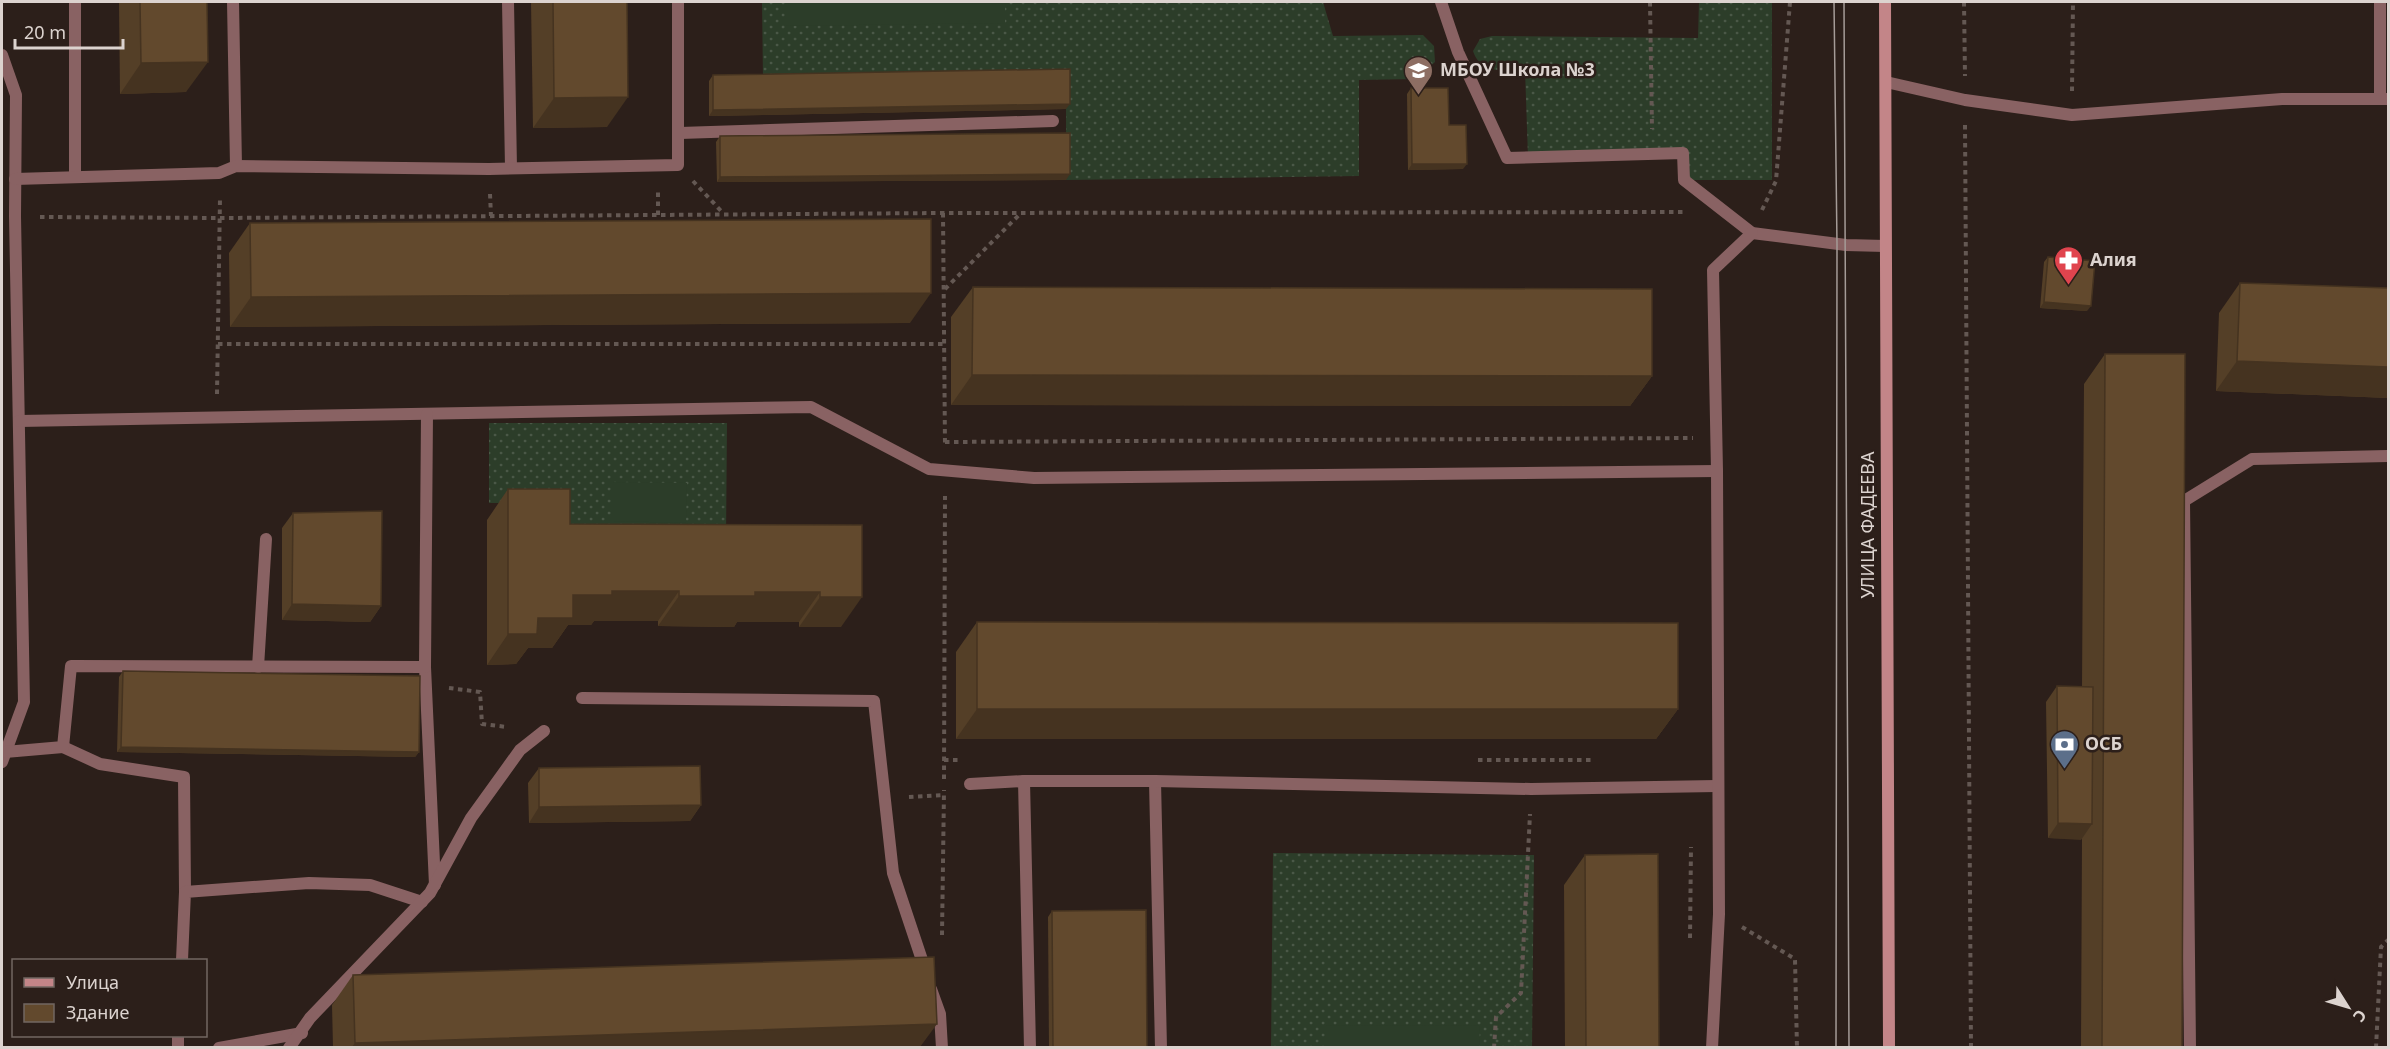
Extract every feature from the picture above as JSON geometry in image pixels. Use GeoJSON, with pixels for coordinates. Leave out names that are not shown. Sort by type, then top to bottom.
{"type":"FeatureCollection","features":[{"type":"Feature","properties":{"kind":"street","name":"УЛИЦА ФАДЕЕВА"},"geometry":{"type":"LineString","coordinates":[[1885,2],[1889,1047]]}},
{"type":"Feature","properties":{"kind":"lane"},"geometry":{"type":"LineString","coordinates":[[75,2],[75,177]]}},
{"type":"Feature","properties":{"kind":"lane"},"geometry":{"type":"LineString","coordinates":[[233,2],[236,166]]}},
{"type":"Feature","properties":{"kind":"lane"},"geometry":{"type":"LineString","coordinates":[[508,2],[511,168]]}},
{"type":"Feature","properties":{"kind":"lane"},"geometry":{"type":"LineString","coordinates":[[15,179],[219,173],[236,166],[511,168],[678,165],[680,133],[678,2]]}},
{"type":"Feature","properties":{"kind":"lane"},"geometry":{"type":"LineString","coordinates":[[1442,2],[1458,52],[1507,158],[1683,153],[1684,180],[1752,233],[1846,246],[1885,246]]}},
{"type":"Feature","properties":{"kind":"lane"},"geometry":{"type":"LineString","coordinates":[[1886,82],[1965,100],[2072,115],[2282,99],[2384,99],[2380,2]]}},
{"type":"Feature","properties":{"kind":"lane"},"geometry":{"type":"LineString","coordinates":[[2,55],[16,95],[15,216],[24,702],[3,757]]}},
{"type":"Feature","properties":{"kind":"lane"},"geometry":{"type":"LineString","coordinates":[[680,133],[1053,121]]}},
{"type":"Feature","properties":{"kind":"lane"},"geometry":{"type":"LineString","coordinates":[[1712,1047],[1719,914],[1717,438],[1713,270],[1752,233]]}},
{"type":"Feature","properties":{"kind":"lane"},"geometry":{"type":"LineString","coordinates":[[19,421],[811,407],[929,469],[1034,478],[1717,471]]}},
{"type":"Feature","properties":{"kind":"lane"},"geometry":{"type":"LineString","coordinates":[[428,414],[425,667],[435,885]]}},
{"type":"Feature","properties":{"kind":"lane"},"geometry":{"type":"LineString","coordinates":[[2190,1047],[2184,501],[2252,459],[2388,456]]}},
{"type":"Feature","properties":{"kind":"lane"},"geometry":{"type":"LineString","coordinates":[[258,667],[266,539]]}},
{"type":"Feature","properties":{"kind":"lane"},"geometry":{"type":"LineString","coordinates":[[63,747],[70,666],[425,667]]}},
{"type":"Feature","properties":{"kind":"lane"},"geometry":{"type":"LineString","coordinates":[[582,698],[874,701],[893,873],[940,1014],[942,1047]]}},
{"type":"Feature","properties":{"kind":"lane"},"geometry":{"type":"LineString","coordinates":[[289,1047],[302,1034],[310,1018],[422,902],[435,885],[471,819],[520,750],[544,731]]}},
{"type":"Feature","properties":{"kind":"lane"},"geometry":{"type":"LineString","coordinates":[[3,757],[63,747],[100,764],[184,777],[185,892],[182,959]]}},
{"type":"Feature","properties":{"kind":"lane"},"geometry":{"type":"LineString","coordinates":[[970,784],[1155,781],[1531,789],[1717,786]]}},
{"type":"Feature","properties":{"kind":"lane"},"geometry":{"type":"LineString","coordinates":[[1155,781],[1161,1047]]}},
{"type":"Feature","properties":{"kind":"lane"},"geometry":{"type":"LineString","coordinates":[[1024,782],[1030,1047]]}},
{"type":"Feature","properties":{"kind":"lane"},"geometry":{"type":"LineString","coordinates":[[185,892],[309,883],[370,885],[422,902]]}},
{"type":"Feature","properties":{"kind":"lane"},"geometry":{"type":"LineString","coordinates":[[219,1047],[302,1034]]}},
{"type":"Feature","properties":{"kind":"path"},"geometry":{"type":"LineString","coordinates":[[1650,2],[1652,154]]}},
{"type":"Feature","properties":{"kind":"path"},"geometry":{"type":"LineString","coordinates":[[1752,233],[1776,181],[1790,2]]}},
{"type":"Feature","properties":{"kind":"path"},"geometry":{"type":"LineString","coordinates":[[2072,115],[2073,2]]}},
{"type":"Feature","properties":{"kind":"path"},"geometry":{"type":"LineString","coordinates":[[678,165],[724,214]]}},
{"type":"Feature","properties":{"kind":"path"},"geometry":{"type":"LineString","coordinates":[[15,216],[221,218],[1677,210],[1688,213]]}},
{"type":"Feature","properties":{"kind":"path"},"geometry":{"type":"LineString","coordinates":[[942,943],[945,471],[943,213]]}},
{"type":"Feature","properties":{"kind":"path"},"geometry":{"type":"LineString","coordinates":[[945,289],[1020,213]]}},
{"type":"Feature","properties":{"kind":"path"},"geometry":{"type":"LineString","coordinates":[[216,417],[221,218]]}},
{"type":"Feature","properties":{"kind":"path"},"geometry":{"type":"LineString","coordinates":[[1965,239],[1971,1047]]}},
{"type":"Feature","properties":{"kind":"path"},"geometry":{"type":"LineString","coordinates":[[218,344],[945,344]]}},
{"type":"Feature","properties":{"kind":"path"},"geometry":{"type":"LineString","coordinates":[[945,442],[1717,438]]}},
{"type":"Feature","properties":{"kind":"path"},"geometry":{"type":"LineString","coordinates":[[425,667],[439,686],[480,692],[482,724],[544,731]]}},
{"type":"Feature","properties":{"kind":"path"},"geometry":{"type":"LineString","coordinates":[[1494,1047],[1496,1017],[1521,993],[1531,789]]}},
{"type":"Feature","properties":{"kind":"path"},"geometry":{"type":"LineString","coordinates":[[885,799],[944,795]]}},
{"type":"Feature","properties":{"kind":"path"},"geometry":{"type":"LineString","coordinates":[[1690,941],[1691,846]]}},
{"type":"Feature","properties":{"kind":"path"},"geometry":{"type":"LineString","coordinates":[[1733,922],[1795,959],[1797,1047]]}},
{"type":"Feature","properties":{"kind":"path"},"geometry":{"type":"LineString","coordinates":[[2376,1047],[2381,947],[2388,939]]}},
{"type":"Feature","properties":{"kind":"path"},"geometry":{"type":"LineString","coordinates":[[2381,947],[2388,947]]}},
{"type":"Feature","properties":{"kind":"green space"},"geometry":{"type":"Polygon","coordinates":[[[762,2],[1323,2],[1333,36],[1423,35],[1434,46],[1435,62],[1416,79],[1359,80],[1359,176],[1066,180],[1066,109],[763,80],[762,2]]]}},
{"type":"Feature","properties":{"kind":"green space"},"geometry":{"type":"Polygon","coordinates":[[[786,2],[1005,2],[1005,23],[786,26],[786,2]]]}},
{"type":"Feature","properties":{"kind":"green space"},"geometry":{"type":"Polygon","coordinates":[[[1699,2],[1772,2],[1772,180],[1684,180],[1683,154],[1528,157],[1525,70],[1487,68],[1481,64],[1473,51],[1480,39],[1492,36],[1698,38],[1699,2]]]}},
{"type":"Feature","properties":{"kind":"green space"},"geometry":{"type":"Polygon","coordinates":[[[489,423],[727,423],[726,539],[569,538],[569,503],[489,503],[489,423]]]}},
{"type":"Feature","properties":{"kind":"green space"},"geometry":{"type":"Polygon","coordinates":[[[613,482],[687,483],[686,523],[613,521],[613,482]]]}},
{"type":"Feature","properties":{"kind":"green space"},"geometry":{"type":"Polygon","coordinates":[[[1273,853],[1534,855],[1532,1047],[1271,1048],[1273,853]]]}},
{"type":"Feature","properties":{"kind":"green space"},"geometry":{"type":"Polygon","coordinates":[[[1325,1025],[1480,1026],[1479,1047],[1325,1047],[1325,1025]]]}},
{"type":"Feature","properties":{"kind":"building"},"geometry":{"type":"Polygon","coordinates":[[[140,2],[207,2],[208,62],[141,63],[140,2]]]}},
{"type":"Feature","properties":{"kind":"building"},"geometry":{"type":"Polygon","coordinates":[[[553,2],[627,2],[628,97],[554,98],[553,2]]]}},
{"type":"Feature","properties":{"kind":"building"},"geometry":{"type":"Polygon","coordinates":[[[1070,69],[1070,104],[713,110],[713,75],[1070,69]]]}},
{"type":"Feature","properties":{"kind":"building"},"geometry":{"type":"Polygon","coordinates":[[[1411,88],[1448,88],[1449,125],[1466,125],[1467,164],[1412,164],[1411,88]]]}},
{"type":"Feature","properties":{"kind":"building"},"geometry":{"type":"Polygon","coordinates":[[[1070,133],[1070,174],[720,177],[720,136],[1070,133]]]}},
{"type":"Feature","properties":{"kind":"building"},"geometry":{"type":"Polygon","coordinates":[[[931,219],[931,293],[251,297],[250,223],[931,219]]]}},
{"type":"Feature","properties":{"kind":"building"},"geometry":{"type":"Polygon","coordinates":[[[2048,257],[2095,261],[2091,306],[2044,302],[2048,257]]]}},
{"type":"Feature","properties":{"kind":"building"},"geometry":{"type":"Polygon","coordinates":[[[2240,283],[2388,288],[2388,367],[2237,361],[2240,283]]]}},
{"type":"Feature","properties":{"kind":"building"},"geometry":{"type":"Polygon","coordinates":[[[973,287],[1652,289],[1652,376],[972,375],[973,287]]]}},
{"type":"Feature","properties":{"kind":"building"},"geometry":{"type":"Polygon","coordinates":[[[2105,354],[2185,354],[2182,1047],[2102,1047],[2105,354]]]}},
{"type":"Feature","properties":{"kind":"building"},"geometry":{"type":"Polygon","coordinates":[[[508,489],[570,489],[570,524],[862,525],[862,597],[820,597],[820,592],[755,592],[755,596],[679,596],[679,591],[612,591],[612,595],[573,595],[573,618],[538,618],[537,634],[508,634],[508,489]]]}},
{"type":"Feature","properties":{"kind":"building"},"geometry":{"type":"Polygon","coordinates":[[[382,511],[381,606],[292,604],[293,513],[382,511]]]}},
{"type":"Feature","properties":{"kind":"building"},"geometry":{"type":"Polygon","coordinates":[[[977,622],[1678,623],[1678,709],[977,709],[977,622]]]}},
{"type":"Feature","properties":{"kind":"building"},"geometry":{"type":"Polygon","coordinates":[[[123,671],[420,676],[419,752],[121,747],[123,671]]]}},
{"type":"Feature","properties":{"kind":"building","name":"ОСБ"},"geometry":{"type":"Polygon","coordinates":[[[2057,686],[2093,687],[2092,824],[2058,823],[2057,686]]]}},
{"type":"Feature","properties":{"kind":"building"},"geometry":{"type":"Polygon","coordinates":[[[700,766],[701,805],[539,807],[539,768],[700,766]]]}},
{"type":"Feature","properties":{"kind":"building"},"geometry":{"type":"Polygon","coordinates":[[[1658,854],[1659,1047],[1586,1047],[1585,855],[1658,854]]]}},
{"type":"Feature","properties":{"kind":"building"},"geometry":{"type":"Polygon","coordinates":[[[1146,910],[1147,1047],[1053,1047],[1052,911],[1146,910]]]}},
{"type":"Feature","properties":{"kind":"building"},"geometry":{"type":"Polygon","coordinates":[[[934,957],[937,1024],[355,1043],[353,975],[934,957]]]}},
{"type":"Feature","properties":{"kind":"tram line"},"geometry":{"type":"LineString","coordinates":[[1834,2],[1837,245],[1836,1048]]}},
{"type":"Feature","properties":{"kind":"tram line"},"geometry":{"type":"LineString","coordinates":[[1844,2],[1849,1048]]}},
{"type":"Feature","properties":{"kind":"place","name":"МБОУ Школа №3"},"geometry":{"type":"Point","coordinates":[1419,96]}},
{"type":"Feature","properties":{"kind":"place","name":"Алия"},"geometry":{"type":"Point","coordinates":[2069,286]}},
{"type":"Feature","properties":{"kind":"place","name":"ОСБ"},"geometry":{"type":"Point","coordinates":[2064,770]}}]}
